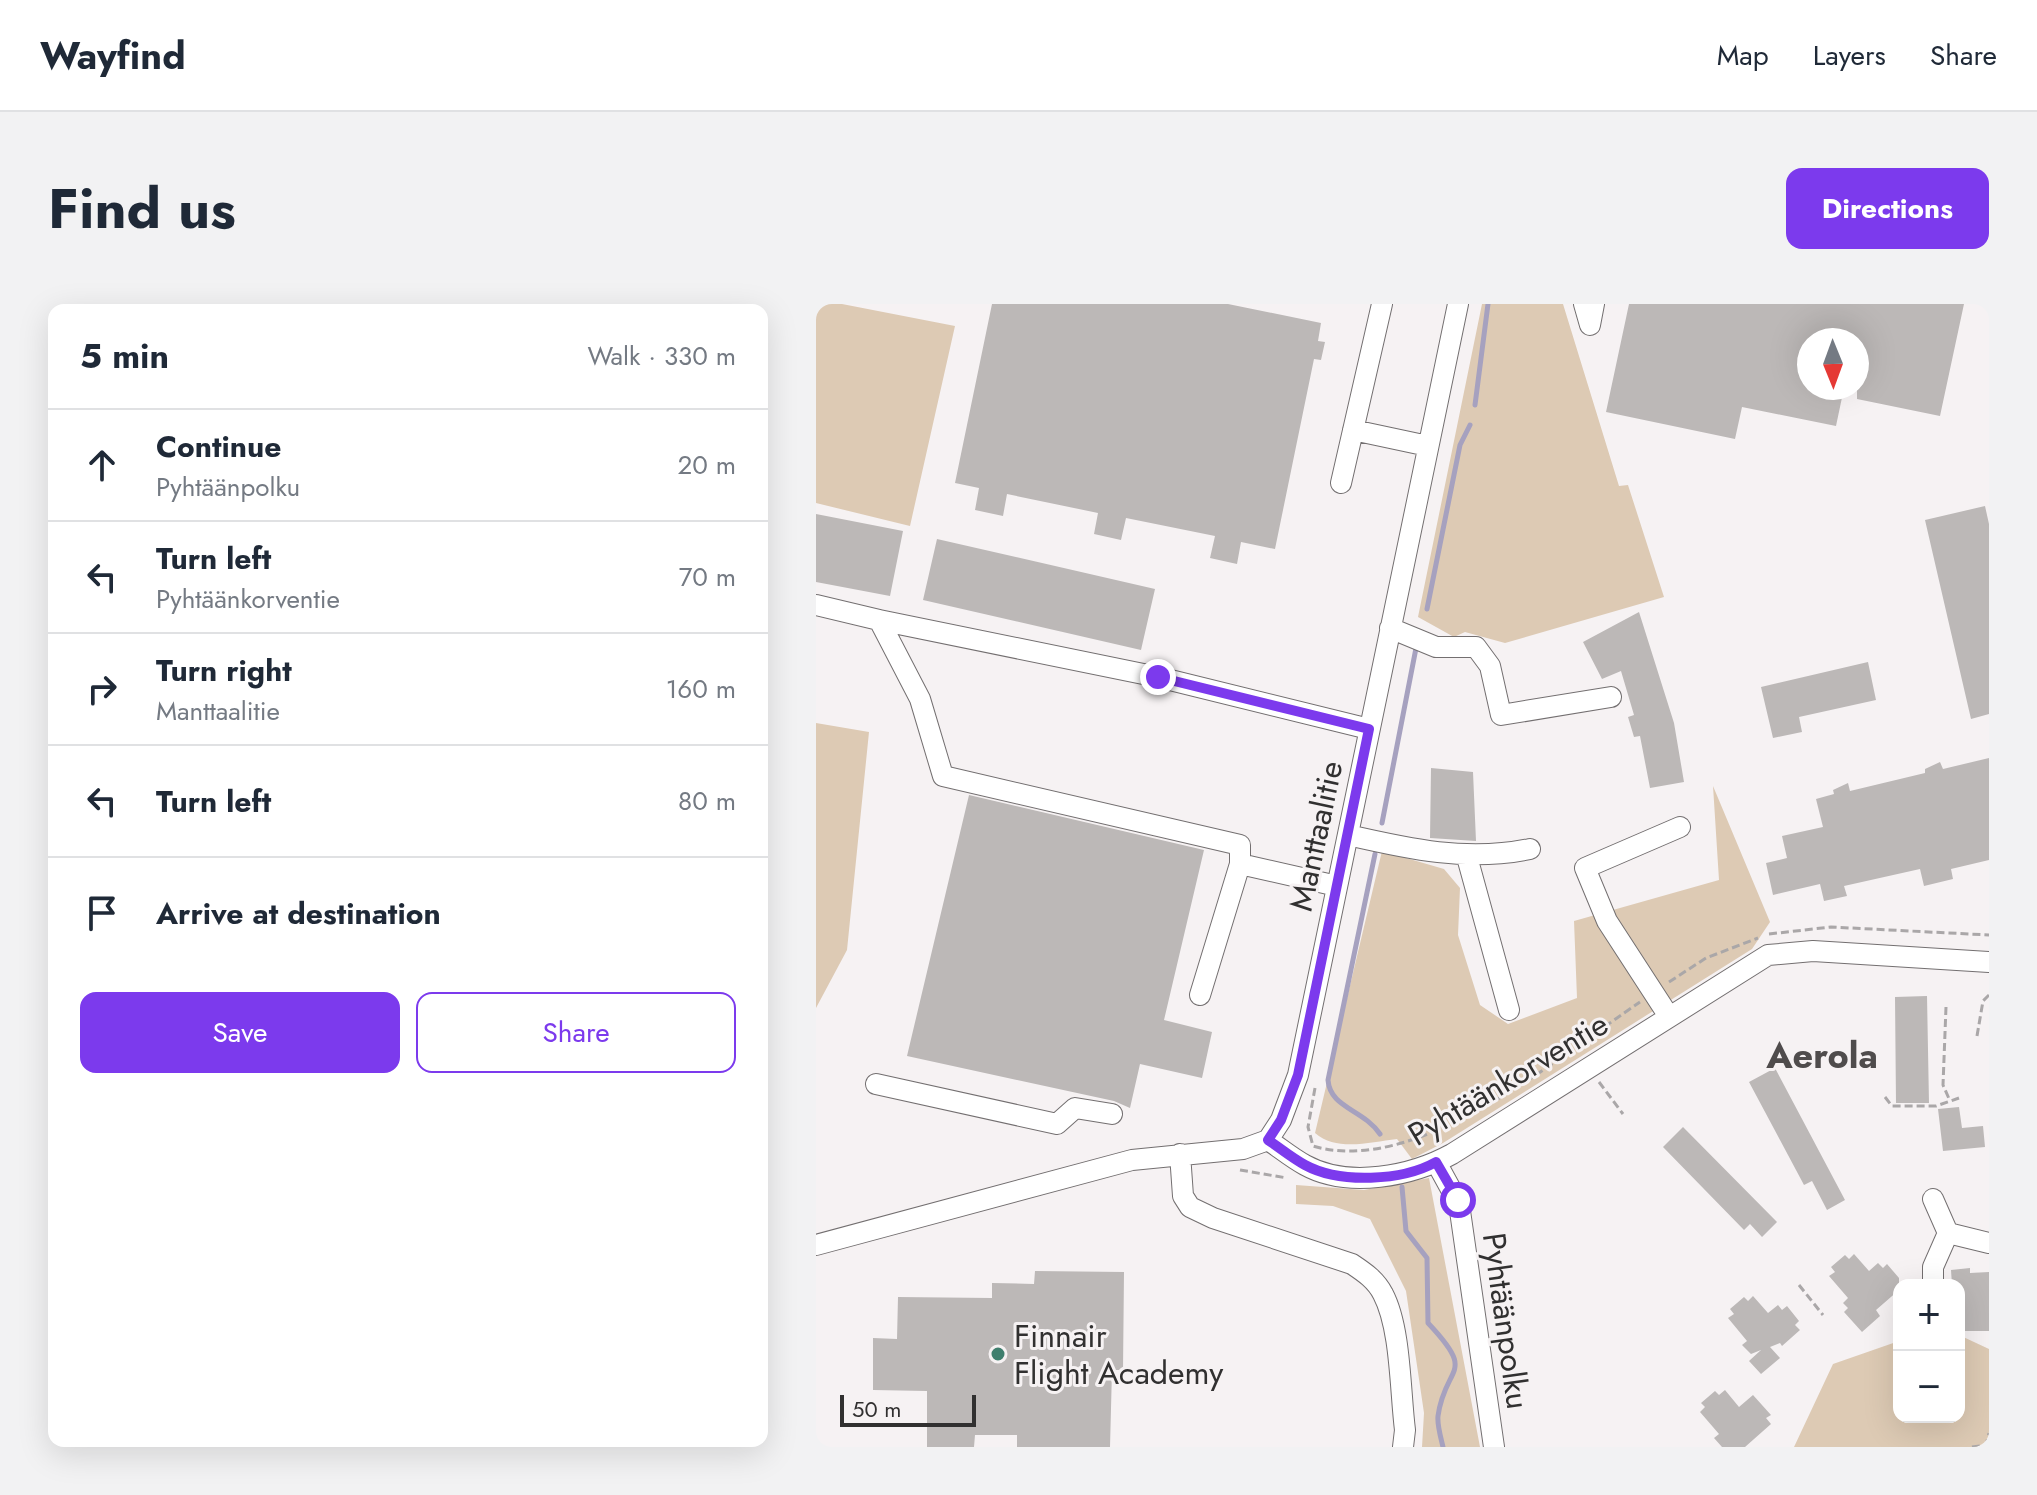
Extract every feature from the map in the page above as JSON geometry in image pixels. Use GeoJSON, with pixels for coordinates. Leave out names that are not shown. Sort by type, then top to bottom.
{"type":"FeatureCollection","features":[{"type":"Feature","properties":{"kind":"street"},"geometry":{"type":"LineString","coordinates":[[1341,483],[1382,304]]}},
{"type":"Feature","properties":{"kind":"street","name":"Manttaalitie"},"geometry":{"type":"LineString","coordinates":[[1268,1140],[1281,1120],[1298,1075],[1458,304]]}},
{"type":"Feature","properties":{"kind":"street"},"geometry":{"type":"LineString","coordinates":[[1584,304],[1590,325],[1594,304]]}},
{"type":"Feature","properties":{"kind":"street"},"geometry":{"type":"LineString","coordinates":[[1353,430],[1428,446]]}},
{"type":"Feature","properties":{"kind":"street"},"geometry":{"type":"LineString","coordinates":[[816,605],[1158,677],[1369,729]]}},
{"type":"Feature","properties":{"kind":"street"},"geometry":{"type":"LineString","coordinates":[[879,620],[920,699],[943,776],[1240,845],[1240,864],[1200,995]]}},
{"type":"Feature","properties":{"kind":"street"},"geometry":{"type":"LineString","coordinates":[[1390,628],[1436,647],[1476,647],[1490,666],[1501,715],[1611,697]]}},
{"type":"Feature","properties":{"kind":"street"},"geometry":{"type":"LineString","coordinates":[[1668,1015],[1607,921],[1585,868],[1680,827]]}},
{"type":"Feature","properties":{"kind":"street"},"geometry":{"type":"LineString","coordinates":[[1348,835],[1467,857],[1497,856],[1530,849]]}},
{"type":"Feature","properties":{"kind":"street"},"geometry":{"type":"LineString","coordinates":[[1467,857],[1509,1010]]}},
{"type":"Feature","properties":{"kind":"street"},"geometry":{"type":"LineString","coordinates":[[1240,864],[1337,886]]}},
{"type":"Feature","properties":{"kind":"street","name":"Pyhtäänkorventie"},"geometry":{"type":"LineString","coordinates":[[1268,1140],[1307,1167],[1339,1174],[1413,1172],[1436,1162],[1768,955],[1813,951],[1989,962]]}},
{"type":"Feature","properties":{"kind":"street"},"geometry":{"type":"LineString","coordinates":[[876,1084],[1057,1124],[1075,1108],[1112,1114]]}},
{"type":"Feature","properties":{"kind":"street"},"geometry":{"type":"LineString","coordinates":[[816,1245],[1076,1173],[1132,1160],[1243,1149],[1268,1140]]}},
{"type":"Feature","properties":{"kind":"street"},"geometry":{"type":"LineString","coordinates":[[1180,1154],[1183,1196],[1190,1207],[1213,1218],[1352,1264],[1369,1275],[1383,1293],[1392,1318],[1405,1430],[1403,1447]]}},
{"type":"Feature","properties":{"kind":"street","name":"Pyhtäänpolku"},"geometry":{"type":"LineString","coordinates":[[1436,1162],[1459,1204],[1494,1447]]}},
{"type":"Feature","properties":{"kind":"street"},"geometry":{"type":"LineString","coordinates":[[1933,1199],[1948,1233],[1933,1267],[1933,1279]]}},
{"type":"Feature","properties":{"kind":"street"},"geometry":{"type":"LineString","coordinates":[[1948,1233],[1989,1243]]}},
{"type":"Feature","properties":{"kind":"path"},"geometry":{"type":"LineString","coordinates":[[1977,1036],[1983,1001],[1989,995]]}},
{"type":"Feature","properties":{"kind":"path"},"geometry":{"type":"LineString","coordinates":[[1946,1007],[1943,1085],[1950,1101]]}},
{"type":"Feature","properties":{"kind":"path"},"geometry":{"type":"LineString","coordinates":[[1885,1097],[1892,1106],[1936,1106],[1959,1098]]}},
{"type":"Feature","properties":{"kind":"path"},"geometry":{"type":"LineString","coordinates":[[1233,1170],[1301,1180]]}},
{"type":"Feature","properties":{"kind":"path"},"geometry":{"type":"LineString","coordinates":[[1799,1285],[1823,1315]]}},
{"type":"Feature","properties":{"kind":"path"},"geometry":{"type":"LineString","coordinates":[[1972,1447],[1986,1445],[1989,1433]]}},
{"type":"Feature","properties":{"kind":"shaded area"},"geometry":{"type":"Polygon","coordinates":[[[816,304],[842,304],[955,326],[910,526],[816,503],[816,304]]]}},
{"type":"Feature","properties":{"kind":"shaded area"},"geometry":{"type":"Polygon","coordinates":[[[1482,304],[1563,304],[1619,486],[1628,485],[1664,597],[1505,643],[1465,632],[1454,637],[1418,617],[1482,304]]]}},
{"type":"Feature","properties":{"kind":"shaded area"},"geometry":{"type":"Polygon","coordinates":[[[816,723],[869,732],[847,950],[816,1008],[816,723]]]}},
{"type":"Feature","properties":{"kind":"shaded area"},"geometry":{"type":"Polygon","coordinates":[[[1713,786],[1770,922],[1752,949],[1443,1143],[1412,1159],[1397,1139],[1343,1144],[1315,1133],[1382,851],[1444,869],[1460,888],[1458,935],[1480,1005],[1508,1024],[1577,998],[1574,921],[1719,880],[1713,786]]]}},
{"type":"Feature","properties":{"kind":"shaded area"},"geometry":{"type":"Polygon","coordinates":[[[1429,1178],[1480,1447],[1422,1447],[1424,1413],[1406,1291],[1370,1219],[1333,1206],[1296,1204],[1296,1185],[1364,1190],[1429,1178]]]}},
{"type":"Feature","properties":{"kind":"shaded area"},"geometry":{"type":"Polygon","coordinates":[[[1965,1338],[1989,1349],[1989,1447],[1794,1447],[1833,1364],[1893,1343],[1893,1423],[1965,1423],[1965,1338]]]}},
{"type":"Feature","properties":{"kind":"building"},"geometry":{"type":"Polygon","coordinates":[[[992,304],[1228,304],[1321,323],[1318,341],[1325,342],[1321,360],[1314,359],[1275,549],[1241,542],[1237,564],[1210,558],[1215,536],[1126,518],[1121,540],[1094,534],[1098,513],[1007,494],[1003,516],[975,510],[979,488],[955,483],[992,304]]]}},
{"type":"Feature","properties":{"kind":"building"},"geometry":{"type":"Polygon","coordinates":[[[1629,304],[1964,304],[1940,416],[1862,400],[1869,400],[1869,328],[1797,328],[1797,400],[1841,400],[1836,426],[1742,407],[1735,439],[1606,412],[1629,304]]]}},
{"type":"Feature","properties":{"kind":"building"},"geometry":{"type":"Polygon","coordinates":[[[1985,506],[1989,524],[1989,714],[1971,719],[1925,520],[1985,506]]]}},
{"type":"Feature","properties":{"kind":"building"},"geometry":{"type":"Polygon","coordinates":[[[816,514],[903,531],[890,596],[816,582],[816,514]]]}},
{"type":"Feature","properties":{"kind":"building"},"geometry":{"type":"Polygon","coordinates":[[[937,539],[1155,589],[1141,650],[923,600],[937,539]]]}},
{"type":"Feature","properties":{"kind":"building"},"geometry":{"type":"Polygon","coordinates":[[[1639,612],[1674,723],[1684,782],[1650,788],[1640,736],[1634,737],[1628,717],[1634,715],[1621,671],[1602,679],[1583,642],[1639,612]]]}},
{"type":"Feature","properties":{"kind":"building"},"geometry":{"type":"Polygon","coordinates":[[[1868,662],[1876,700],[1799,717],[1802,732],[1773,738],[1761,687],[1868,662]]]}},
{"type":"Feature","properties":{"kind":"building"},"geometry":{"type":"Polygon","coordinates":[[[1989,758],[1989,860],[1951,869],[1953,879],[1924,886],[1920,869],[1844,886],[1847,896],[1824,901],[1820,884],[1773,895],[1766,863],[1787,858],[1782,836],[1823,827],[1816,799],[1834,794],[1833,790],[1848,783],[1850,791],[1925,773],[1925,769],[1940,762],[1943,769],[1989,758]]]}},
{"type":"Feature","properties":{"kind":"building"},"geometry":{"type":"Polygon","coordinates":[[[1431,768],[1473,772],[1476,841],[1430,838],[1431,768]]]}},
{"type":"Feature","properties":{"kind":"building"},"geometry":{"type":"Polygon","coordinates":[[[969,795],[1204,850],[1164,1020],[1212,1032],[1202,1078],[1140,1064],[1130,1108],[1114,1101],[907,1056],[969,795]]]}},
{"type":"Feature","properties":{"kind":"building"},"geometry":{"type":"Polygon","coordinates":[[[1927,996],[1929,1103],[1896,1103],[1895,997],[1927,996]]]}},
{"type":"Feature","properties":{"kind":"building"},"geometry":{"type":"Polygon","coordinates":[[[1775,1068],[1845,1200],[1827,1210],[1812,1181],[1804,1185],[1749,1082],[1775,1068]]]}},
{"type":"Feature","properties":{"kind":"building"},"geometry":{"type":"Polygon","coordinates":[[[1959,1107],[1962,1128],[1983,1126],[1985,1147],[1943,1151],[1938,1109],[1959,1107]]]}},
{"type":"Feature","properties":{"kind":"building"},"geometry":{"type":"Polygon","coordinates":[[[1683,1127],[1777,1222],[1762,1237],[1750,1224],[1744,1230],[1663,1147],[1683,1127]]]}},
{"type":"Feature","properties":{"kind":"building"},"geometry":{"type":"Polygon","coordinates":[[[1854,1254],[1869,1271],[1878,1263],[1883,1268],[1887,1264],[1899,1278],[1893,1279],[1893,1295],[1876,1310],[1880,1316],[1862,1332],[1844,1312],[1848,1308],[1843,1303],[1848,1298],[1829,1276],[1835,1272],[1831,1267],[1845,1255],[1849,1259],[1854,1254]]]}},
{"type":"Feature","properties":{"kind":"building"},"geometry":{"type":"Polygon","coordinates":[[[1970,1268],[1970,1273],[1989,1272],[1989,1331],[1965,1331],[1965,1279],[1952,1279],[1951,1270],[1970,1268]]]}},
{"type":"Feature","properties":{"kind":"building","name":"Finnair Flight Academy"},"geometry":{"type":"Polygon","coordinates":[[[1035,1271],[1124,1272],[1123,1370],[1112,1370],[1110,1447],[1017,1447],[1017,1435],[975,1435],[974,1447],[927,1447],[927,1391],[873,1390],[873,1338],[897,1339],[898,1297],[992,1298],[992,1283],[1034,1284],[1035,1271]]]}},
{"type":"Feature","properties":{"kind":"building"},"geometry":{"type":"Polygon","coordinates":[[[1753,1296],[1768,1313],[1778,1305],[1782,1310],[1787,1306],[1799,1321],[1795,1325],[1800,1330],[1782,1346],[1780,1343],[1770,1347],[1780,1358],[1761,1374],[1749,1361],[1761,1350],[1751,1354],[1742,1345],[1747,1341],[1728,1318],[1734,1314],[1730,1309],[1744,1297],[1748,1301],[1753,1296]]]}},
{"type":"Feature","properties":{"kind":"building"},"geometry":{"type":"Polygon","coordinates":[[[1725,1390],[1739,1407],[1753,1395],[1771,1415],[1766,1418],[1771,1424],[1745,1447],[1722,1447],[1714,1438],[1719,1434],[1700,1412],[1705,1407],[1701,1403],[1715,1391],[1719,1395],[1725,1390]]]}},
{"type":"Feature","properties":{"kind":"waterway"},"geometry":{"type":"LineString","coordinates":[[1475,405],[1488,304]]}},
{"type":"Feature","properties":{"kind":"waterway"},"geometry":{"type":"LineString","coordinates":[[1427,609],[1460,445],[1470,425]]}},
{"type":"Feature","properties":{"kind":"waterway"},"geometry":{"type":"LineString","coordinates":[[1382,823],[1417,643]]}},
{"type":"Feature","properties":{"kind":"waterway"},"geometry":{"type":"LineString","coordinates":[[1375,854],[1328,1080],[1335,1097],[1380,1134]]}},
{"type":"Feature","properties":{"kind":"waterway"},"geometry":{"type":"LineString","coordinates":[[1402,1187],[1406,1231],[1427,1258],[1428,1323],[1443,1340],[1455,1362],[1438,1416],[1443,1447]]}},
{"type":"Feature","properties":{"kind":"place","name":"Finnair Flight Academy"},"geometry":{"type":"Point","coordinates":[998,1354]}},
{"type":"Feature","properties":{"kind":"district","name":"Aerola"},"geometry":{"type":"Point","coordinates":[1822,1055]}},
{"type":"Feature","properties":{"kind":"route"},"geometry":{"type":"LineString","coordinates":[[1158,677],[1369,729],[1298,1075],[1281,1120],[1268,1140],[1307,1167],[1339,1174],[1390,1175],[1413,1172],[1436,1162],[1458,1200]]}}]}
